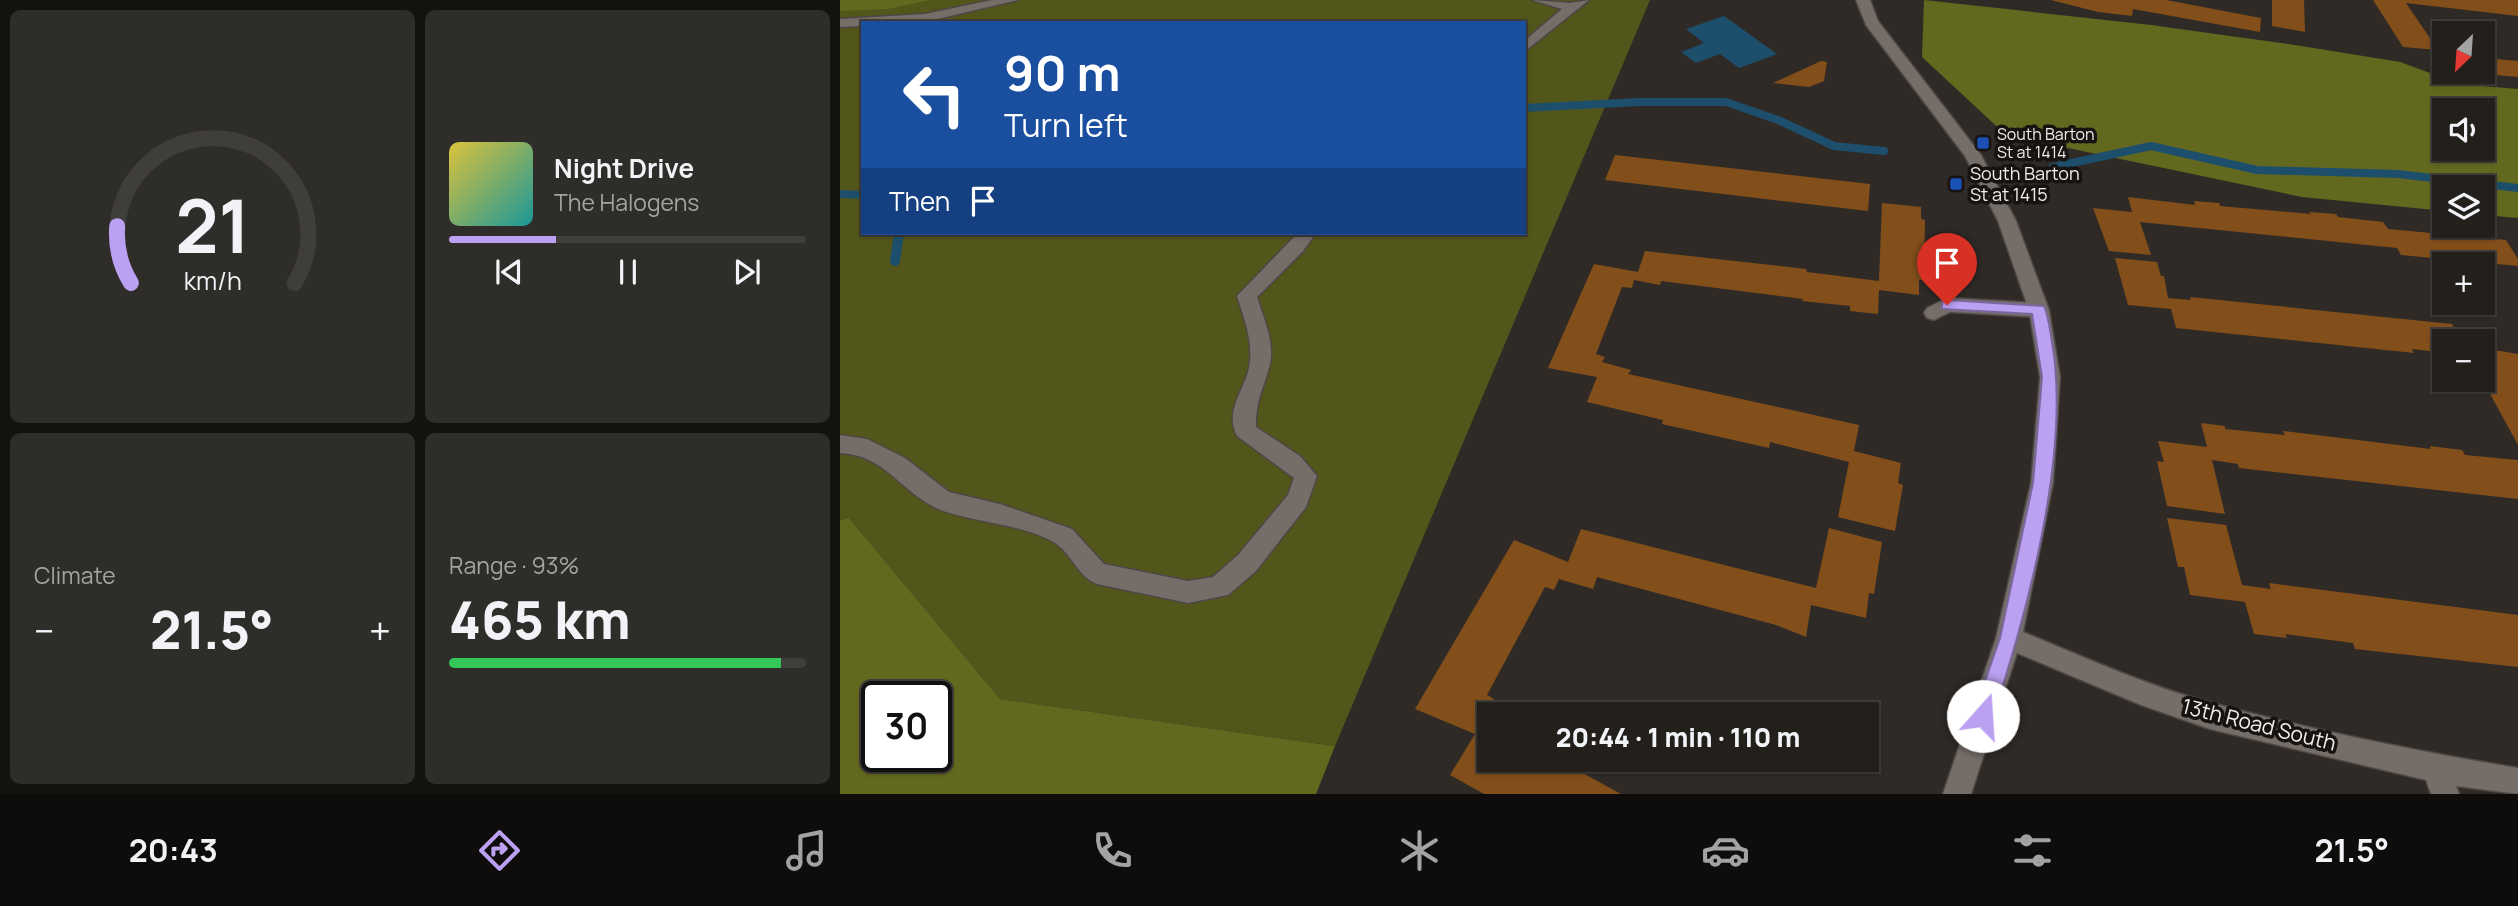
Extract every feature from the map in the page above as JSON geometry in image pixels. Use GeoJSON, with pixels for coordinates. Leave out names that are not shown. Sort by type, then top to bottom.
{"type":"FeatureCollection","features":[{"type":"Feature","properties":{"kind":"street"},"geometry":{"type":"LineString","coordinates":[[874,21],[925,18],[1011,0]]}},
{"type":"Feature","properties":{"kind":"street"},"geometry":{"type":"LineString","coordinates":[[1539,0],[1578,4]]}},
{"type":"Feature","properties":{"kind":"street"},"geometry":{"type":"LineString","coordinates":[[1863,0],[1871,22],[1973,155],[2007,221],[2039,310],[2050,377],[2042,483],[2010,638],[1957,794]]}},
{"type":"Feature","properties":{"kind":"street"},"geometry":{"type":"LineString","coordinates":[[1526,46],[1578,4]]}},
{"type":"Feature","properties":{"kind":"street"},"geometry":{"type":"LineString","coordinates":[[840,23],[861,22]]}},
{"type":"Feature","properties":{"kind":"street"},"geometry":{"type":"LineString","coordinates":[[840,444],[859,445],[897,464],[942,500],[1000,514],[1064,536],[1097,573],[1188,592],[1219,587],[1247,564],[1298,500],[1306,476],[1296,463],[1258,444],[1245,430],[1245,402],[1260,366],[1261,341],[1250,316],[1247,296],[1297,247],[1306,235]]}},
{"type":"Feature","properties":{"kind":"street"},"geometry":{"type":"LineString","coordinates":[[1934,313],[1947,305],[2039,310]]}},
{"type":"Feature","properties":{"kind":"street","name":"13th Road South"},"geometry":{"type":"LineString","coordinates":[[2010,638],[2141,692],[2210,716],[2440,781],[2518,782]]}},
{"type":"Feature","properties":{"kind":"shaded area"},"geometry":{"type":"Polygon","coordinates":[[[840,0],[1650,0],[1335,746],[1000,699],[849,518],[840,520],[840,0]]]}},
{"type":"Feature","properties":{"kind":"green space"},"geometry":{"type":"Polygon","coordinates":[[[840,0],[930,0],[887,9],[840,11],[840,0]]]}},
{"type":"Feature","properties":{"kind":"green space"},"geometry":{"type":"Polygon","coordinates":[[[1924,0],[2151,25],[2295,45],[2400,62],[2432,74],[2432,84],[2518,89],[2518,218],[2495,216],[2495,175],[2432,175],[2432,210],[2302,197],[2006,135],[1922,57],[1924,0]]]}},
{"type":"Feature","properties":{"kind":"green space"},"geometry":{"type":"Polygon","coordinates":[[[849,518],[1000,699],[1335,746],[1316,794],[840,794],[840,520],[849,518]]]}},
{"type":"Feature","properties":{"kind":"water"},"geometry":{"type":"Polygon","coordinates":[[[1724,16],[1777,54],[1739,68],[1720,54],[1696,63],[1681,52],[1704,43],[1686,29],[1724,16]]]}},
{"type":"Feature","properties":{"kind":"building"},"geometry":{"type":"Polygon","coordinates":[[[2051,0],[2166,0],[2261,18],[2260,32],[2133,9],[2132,16],[2098,12],[2051,0]]]}},
{"type":"Feature","properties":{"kind":"building"},"geometry":{"type":"Polygon","coordinates":[[[2272,0],[2304,0],[2305,32],[2272,26],[2272,0]]]}},
{"type":"Feature","properties":{"kind":"building"},"geometry":{"type":"Polygon","coordinates":[[[2373,0],[2518,0],[2518,16],[2406,3],[2432,41],[2432,49],[2403,47],[2373,0]]]}},
{"type":"Feature","properties":{"kind":"building"},"geometry":{"type":"Polygon","coordinates":[[[2496,59],[2518,61],[2518,77],[2496,75],[2496,59]]]}},
{"type":"Feature","properties":{"kind":"building"},"geometry":{"type":"Polygon","coordinates":[[[1821,61],[1827,62],[1824,81],[1809,87],[1773,83],[1821,61]]]}},
{"type":"Feature","properties":{"kind":"building"},"geometry":{"type":"Polygon","coordinates":[[[1615,155],[1870,184],[1868,211],[1605,180],[1615,155]]]}},
{"type":"Feature","properties":{"kind":"building"},"geometry":{"type":"Polygon","coordinates":[[[2128,197],[2195,205],[2194,201],[2219,203],[2220,206],[2336,214],[2338,217],[2383,222],[2388,229],[2432,233],[2432,238],[2506,240],[2518,259],[2518,266],[2495,264],[2495,252],[2432,252],[2432,258],[2401,255],[2397,248],[2140,222],[2151,255],[2109,251],[2093,208],[2132,212],[2128,197]]]}},
{"type":"Feature","properties":{"kind":"building"},"geometry":{"type":"Polygon","coordinates":[[[1882,203],[1921,207],[1921,219],[1925,220],[1924,280],[1919,280],[1919,295],[1879,290],[1878,314],[1850,311],[1850,306],[1802,301],[1803,299],[1634,280],[1632,288],[1622,287],[1596,354],[1605,357],[1602,362],[1631,370],[1628,374],[1859,425],[1854,451],[1901,463],[1898,483],[1903,485],[1895,531],[1838,517],[1849,462],[1770,442],[1769,448],[1662,424],[1663,420],[1587,402],[1597,377],[1548,368],[1594,264],[1638,272],[1645,251],[1806,269],[1807,272],[1879,281],[1882,203]]]}},
{"type":"Feature","properties":{"kind":"building"},"geometry":{"type":"Polygon","coordinates":[[[2115,258],[2157,262],[2161,276],[2164,276],[2168,298],[2191,300],[2190,297],[2452,324],[2455,329],[2432,329],[2432,351],[2412,349],[2414,353],[2176,328],[2171,309],[2128,305],[2115,258]]]}},
{"type":"Feature","properties":{"kind":"building"},"geometry":{"type":"Polygon","coordinates":[[[2495,350],[2518,354],[2518,445],[2489,392],[2495,392],[2495,350]]]}},
{"type":"Feature","properties":{"kind":"building"},"geometry":{"type":"Polygon","coordinates":[[[2201,423],[2225,426],[2225,429],[2285,435],[2283,431],[2431,449],[2430,446],[2462,450],[2465,455],[2518,460],[2518,499],[2239,468],[2238,464],[2212,460],[2225,514],[2167,506],[2157,461],[2164,462],[2158,441],[2207,447],[2201,423]]]}},
{"type":"Feature","properties":{"kind":"building"},"geometry":{"type":"Polygon","coordinates":[[[2167,518],[2226,525],[2242,585],[2271,589],[2269,583],[2518,615],[2518,667],[2355,649],[2353,643],[2285,634],[2287,638],[2254,634],[2245,602],[2190,595],[2184,567],[2178,567],[2167,518]]]}},
{"type":"Feature","properties":{"kind":"building"},"geometry":{"type":"Polygon","coordinates":[[[1829,528],[1882,542],[1874,594],[1869,593],[1866,618],[1811,605],[1806,637],[1776,625],[1597,577],[1593,589],[1559,579],[1554,590],[1545,587],[1487,695],[1494,699],[1493,702],[1477,702],[1477,772],[1581,772],[1621,794],[1484,794],[1450,775],[1475,734],[1415,709],[1514,540],[1568,562],[1581,529],[1816,588],[1829,528]]]}},
{"type":"Feature","properties":{"kind":"waterway"},"geometry":{"type":"LineString","coordinates":[[1526,108],[1639,102],[1726,102],[1778,120],[1834,146],[1884,151]]}},
{"type":"Feature","properties":{"kind":"waterway"},"geometry":{"type":"LineString","coordinates":[[2053,167],[2151,146],[2257,170],[2398,174],[2518,188]]}},
{"type":"Feature","properties":{"kind":"waterway"},"geometry":{"type":"LineString","coordinates":[[840,194],[861,195]]}},
{"type":"Feature","properties":{"kind":"waterway"},"geometry":{"type":"LineString","coordinates":[[895,261],[899,235]]}},
{"type":"Feature","properties":{"kind":"place","name":"South Barton St at 1414"},"geometry":{"type":"Point","coordinates":[1983,143]}},
{"type":"Feature","properties":{"kind":"place","name":"South Barton St at 1415"},"geometry":{"type":"Point","coordinates":[1956,184]}},
{"type":"Feature","properties":{"kind":"route"},"geometry":{"type":"LineString","coordinates":[[1947,305],[2039,310],[2050,377],[2042,483],[2010,638],[1983,716]]}}]}
